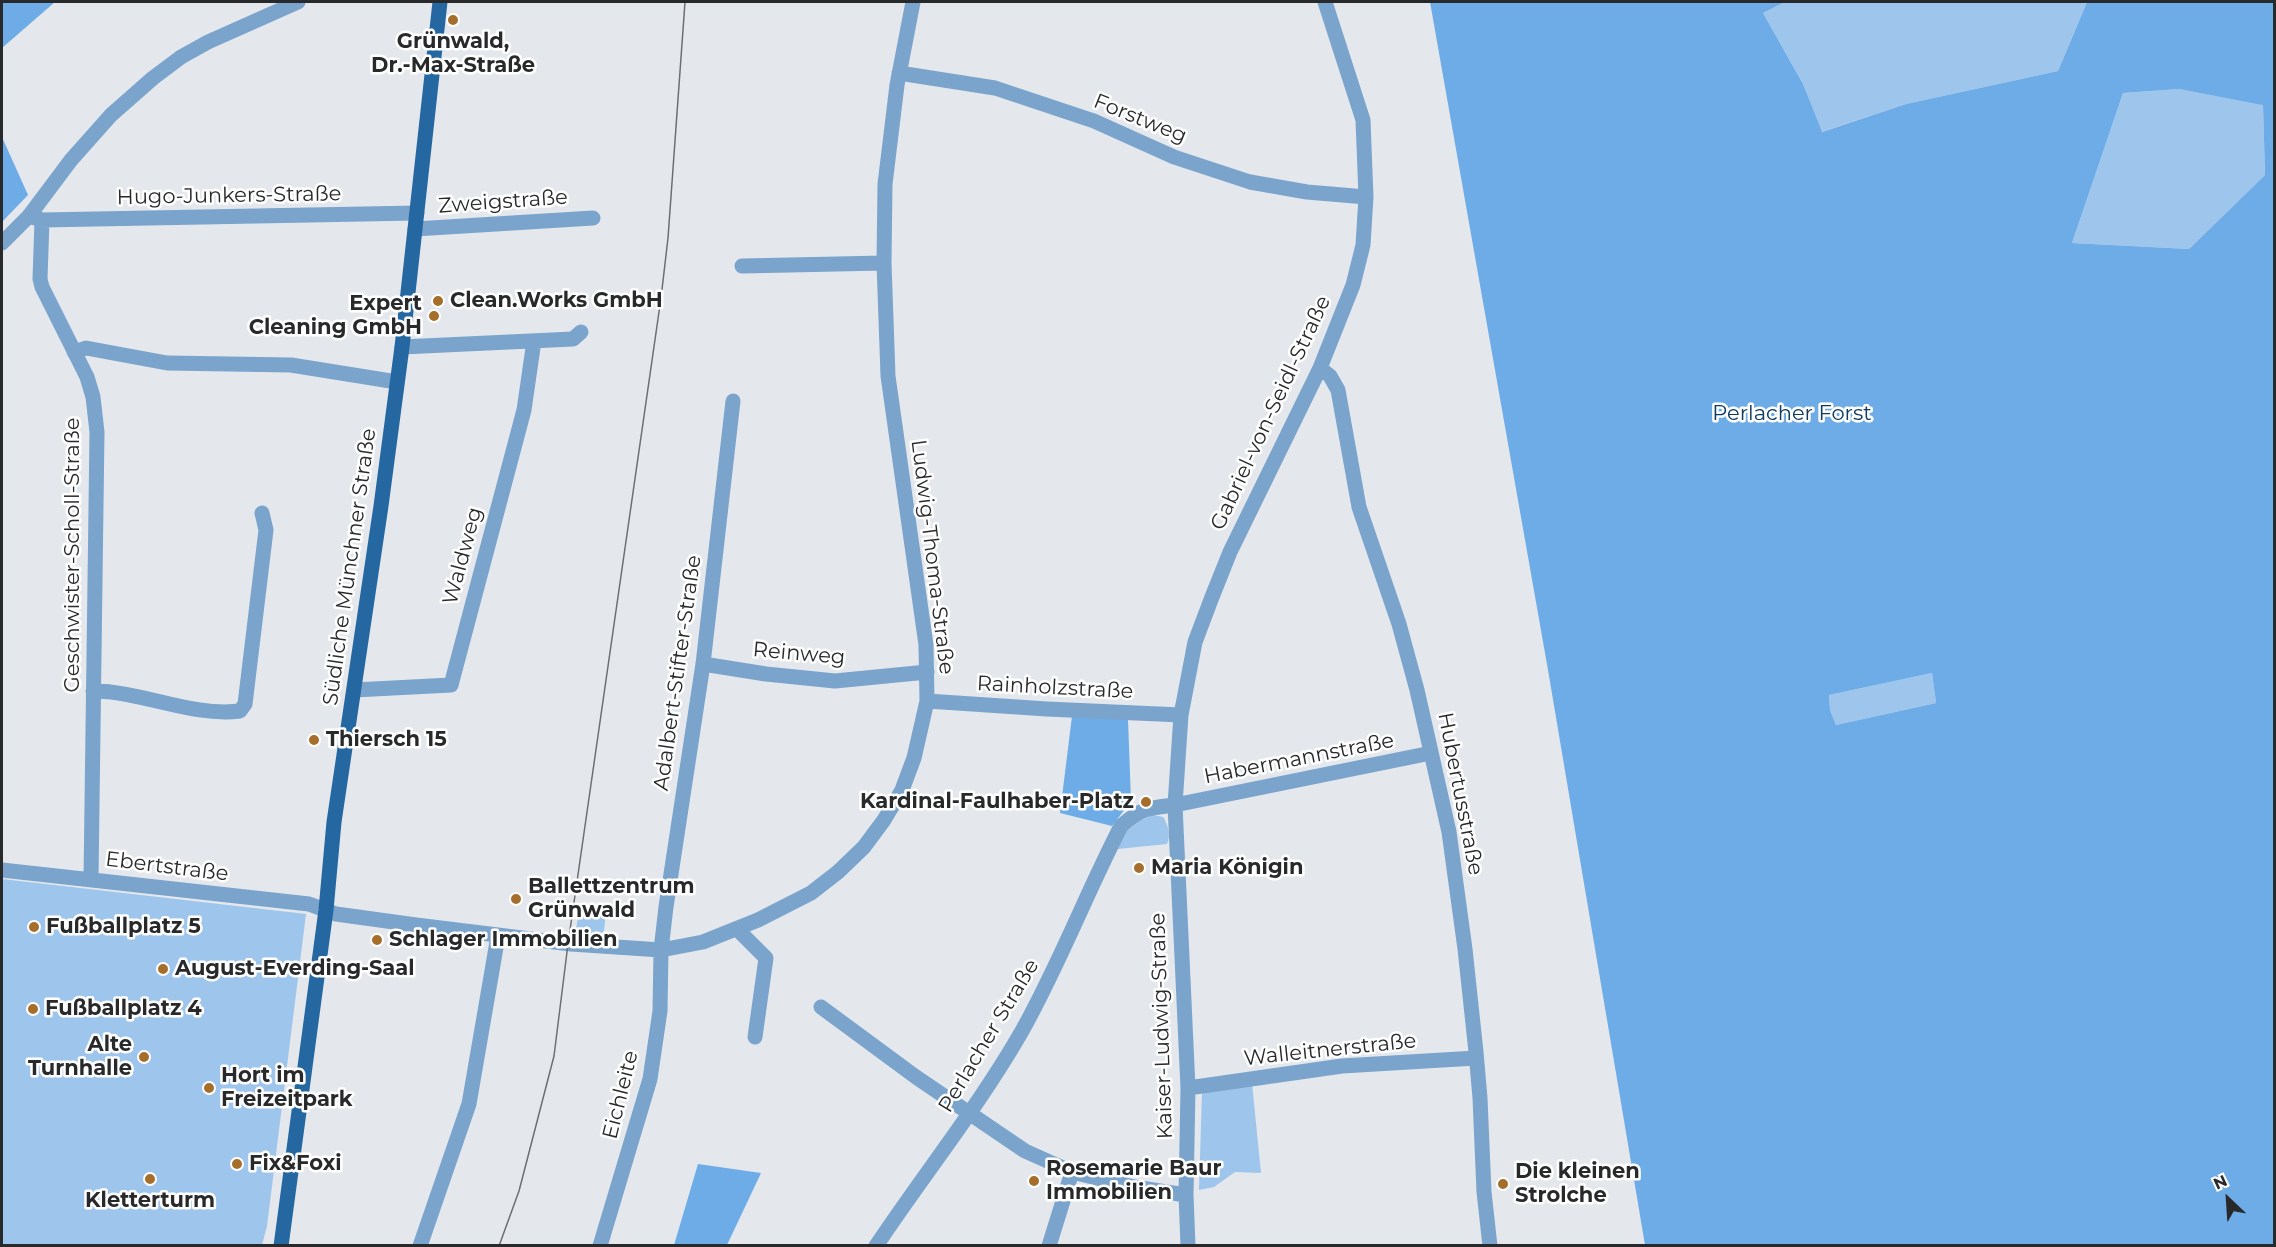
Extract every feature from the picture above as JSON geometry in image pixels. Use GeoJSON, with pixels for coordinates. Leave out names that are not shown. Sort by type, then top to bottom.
{"type":"FeatureCollection","features":[{"type":"Feature","properties":{"kind":"main road","name":"Südliche Münchner Straße"},"geometry":{"type":"LineString","coordinates":[[281,1245],[326,910],[334,822],[398,382],[440,2]]}},
{"type":"Feature","properties":{"kind":"street"},"geometry":{"type":"LineString","coordinates":[[2,243],[35,218],[71,160],[111,115],[160,72],[208,42],[298,2]]}},
{"type":"Feature","properties":{"kind":"street","name":"Ludwig-Thoma-Straße"},"geometry":{"type":"LineString","coordinates":[[326,910],[336,914],[571,944],[661,950],[703,942],[737,929],[811,893],[838,872],[864,847],[902,790],[916,748],[927,701],[927,672],[926,645],[888,376],[884,263],[885,184],[899,73],[913,2]]}},
{"type":"Feature","properties":{"kind":"street","name":"Gabriel-von-Seidl-Straße"},"geometry":{"type":"LineString","coordinates":[[1175,806],[1181,715],[1195,642],[1244,522],[1320,368],[1353,285],[1363,245],[1366,197],[1364,120],[1325,2]]}},
{"type":"Feature","properties":{"kind":"street","name":"Forstweg"},"geometry":{"type":"LineString","coordinates":[[899,73],[995,88],[1094,121],[1174,157],[1250,182],[1307,192],[1366,197]]}},
{"type":"Feature","properties":{"kind":"street","name":"Hugo-Junkers-Straße"},"geometry":{"type":"LineString","coordinates":[[35,218],[416,221]]}},
{"type":"Feature","properties":{"kind":"street","name":"Geschwister-Scholl-Straße"},"geometry":{"type":"LineString","coordinates":[[35,218],[42,288],[87,377],[93,397],[98,432],[91,879]]}},
{"type":"Feature","properties":{"kind":"street","name":"Zweigstraße"},"geometry":{"type":"LineString","coordinates":[[416,221],[593,218]]}},
{"type":"Feature","properties":{"kind":"street"},"geometry":{"type":"LineString","coordinates":[[742,266],[884,263]]}},
{"type":"Feature","properties":{"kind":"street"},"geometry":{"type":"LineString","coordinates":[[402,348],[573,339],[581,332]]}},
{"type":"Feature","properties":{"kind":"street","name":"Waldweg"},"geometry":{"type":"LineString","coordinates":[[354,690],[451,685],[524,410],[534,341]]}},
{"type":"Feature","properties":{"kind":"street"},"geometry":{"type":"LineString","coordinates":[[74,352],[86,348],[167,363],[291,365],[398,382]]}},
{"type":"Feature","properties":{"kind":"street","name":"Hubertusstraße"},"geometry":{"type":"LineString","coordinates":[[1320,368],[1330,376],[1338,390],[1359,507],[1399,624],[1449,832],[1465,949],[1480,1098],[1484,1192],[1490,1245]]}},
{"type":"Feature","properties":{"kind":"street","name":"Adalbert-Stifter-Straße"},"geometry":{"type":"LineString","coordinates":[[661,950],[703,664],[733,401]]}},
{"type":"Feature","properties":{"kind":"street"},"geometry":{"type":"LineString","coordinates":[[93,691],[201,709],[240,711],[245,704],[266,530],[262,513]]}},
{"type":"Feature","properties":{"kind":"street","name":"Reinweg"},"geometry":{"type":"LineString","coordinates":[[703,664],[766,674],[835,681],[927,672]]}},
{"type":"Feature","properties":{"kind":"street","name":"Rainholzstraße"},"geometry":{"type":"LineString","coordinates":[[927,701],[1047,710],[1181,715]]}},
{"type":"Feature","properties":{"kind":"street","name":"Habermannstraße"},"geometry":{"type":"LineString","coordinates":[[1175,806],[1431,753]]}},
{"type":"Feature","properties":{"kind":"street","name":"Kaiser-Ludwig-Straße"},"geometry":{"type":"LineString","coordinates":[[1175,806],[1188,1088],[1186,1195],[1188,1245]]}},
{"type":"Feature","properties":{"kind":"street","name":"Perlacher Straße"},"geometry":{"type":"LineString","coordinates":[[876,1245],[969,1113],[1020,1033],[1051,978],[1121,826],[1137,812],[1148,808],[1175,806]]}},
{"type":"Feature","properties":{"kind":"street","name":"Ebertstraße"},"geometry":{"type":"LineString","coordinates":[[2,870],[313,905],[326,910]]}},
{"type":"Feature","properties":{"kind":"street"},"geometry":{"type":"LineString","coordinates":[[737,929],[766,958],[755,1037]]}},
{"type":"Feature","properties":{"kind":"street"},"geometry":{"type":"LineString","coordinates":[[420,1245],[469,1104],[498,936]]}},
{"type":"Feature","properties":{"kind":"street","name":"Eichleite"},"geometry":{"type":"LineString","coordinates":[[600,1245],[650,1080],[660,1011],[661,950]]}},
{"type":"Feature","properties":{"kind":"street"},"geometry":{"type":"LineString","coordinates":[[821,1007],[916,1077],[1025,1150],[1072,1172],[1134,1187],[1186,1195]]}},
{"type":"Feature","properties":{"kind":"street","name":"Walleitnerstraße"},"geometry":{"type":"LineString","coordinates":[[1188,1088],[1342,1066],[1476,1058]]}},
{"type":"Feature","properties":{"kind":"street"},"geometry":{"type":"LineString","coordinates":[[1049,1245],[1072,1172]]}},
{"type":"Feature","properties":{"kind":"shaded area"},"geometry":{"type":"Polygon","coordinates":[[[1785,2],[2087,2],[2058,71],[1906,104],[1821,132],[1803,84],[1763,13],[1785,2]]]}},
{"type":"Feature","properties":{"kind":"shaded area"},"geometry":{"type":"Polygon","coordinates":[[[2179,89],[2263,104],[2265,175],[2189,249],[2072,243],[2123,93],[2179,89]]]}},
{"type":"Feature","properties":{"kind":"shaded area"},"geometry":{"type":"Polygon","coordinates":[[[1932,673],[1936,703],[1836,725],[1830,710],[1829,695],[1932,673]]]}},
{"type":"Feature","properties":{"kind":"shaded area","name":"Kardinal-Faulhaber-Platz"},"geometry":{"type":"Polygon","coordinates":[[[1153,815],[1163,817],[1165,820],[1169,834],[1167,844],[1118,849],[1120,836],[1140,821],[1153,815]]]}},
{"type":"Feature","properties":{"kind":"shaded area"},"geometry":{"type":"Polygon","coordinates":[[[2,879],[306,914],[267,1226],[262,1245],[2,1245],[2,879]]]}},
{"type":"Feature","properties":{"kind":"shaded area"},"geometry":{"type":"Polygon","coordinates":[[[580,905],[607,908],[603,937],[575,935],[580,905]]]}},
{"type":"Feature","properties":{"kind":"shaded area"},"geometry":{"type":"Polygon","coordinates":[[[1252,1083],[1261,1173],[1235,1172],[1214,1187],[1199,1190],[1202,1091],[1252,1083]]]}},
{"type":"Feature","properties":{"kind":"green space"},"geometry":{"type":"Polygon","coordinates":[[[2,2],[55,2],[2,48],[2,2]]]}},
{"type":"Feature","properties":{"kind":"green space","name":"Perlacher Forst"},"geometry":{"type":"Polygon","coordinates":[[[1430,2],[1785,2],[1763,13],[1803,84],[1822,132],[1906,104],[2058,71],[2087,2],[2274,2],[2274,1245],[1645,1245],[1548,670],[1430,2]],[[2179,89],[2123,93],[2072,243],[2189,249],[2265,175],[2263,105],[2179,89]],[[1932,673],[1829,695],[1830,710],[1836,725],[1936,703],[1932,673]]]}},
{"type":"Feature","properties":{"kind":"green space"},"geometry":{"type":"Polygon","coordinates":[[[2,137],[28,195],[2,222],[2,137]]]}},
{"type":"Feature","properties":{"kind":"green space"},"geometry":{"type":"Polygon","coordinates":[[[1072,716],[1128,719],[1131,801],[1112,826],[1060,813],[1072,716]]]}},
{"type":"Feature","properties":{"kind":"green space"},"geometry":{"type":"Polygon","coordinates":[[[698,1164],[761,1173],[727,1245],[674,1245],[698,1164]]]}},
{"type":"Feature","properties":{"kind":"tram line"},"geometry":{"type":"LineString","coordinates":[[499,1246],[519,1191],[554,1056],[661,298],[668,238],[685,2]]}},
{"type":"Feature","properties":{"kind":"place","name":"Grünwald, Dr.-Max-Straße"},"geometry":{"type":"Point","coordinates":[453,20]}},
{"type":"Feature","properties":{"kind":"place","name":"Clean.Works GmbH"},"geometry":{"type":"Point","coordinates":[438,301]}},
{"type":"Feature","properties":{"kind":"place","name":"Expert Cleaning GmbH"},"geometry":{"type":"Point","coordinates":[434,316]}},
{"type":"Feature","properties":{"kind":"place","name":"Thiersch 15"},"geometry":{"type":"Point","coordinates":[314,740]}},
{"type":"Feature","properties":{"kind":"place","name":"Kardinal-Faulhaber-Platz"},"geometry":{"type":"Point","coordinates":[1146,802]}},
{"type":"Feature","properties":{"kind":"place","name":"Maria Königin"},"geometry":{"type":"Point","coordinates":[1139,868]}},
{"type":"Feature","properties":{"kind":"place","name":"Ballettzentrum Grünwald"},"geometry":{"type":"Point","coordinates":[516,899]}},
{"type":"Feature","properties":{"kind":"place","name":"Fußballplatz 5"},"geometry":{"type":"Point","coordinates":[34,927]}},
{"type":"Feature","properties":{"kind":"place","name":"Schlager Immobilien"},"geometry":{"type":"Point","coordinates":[377,940]}},
{"type":"Feature","properties":{"kind":"place","name":"August-Everding-Saal"},"geometry":{"type":"Point","coordinates":[163,969]}},
{"type":"Feature","properties":{"kind":"place","name":"Fußballplatz 4"},"geometry":{"type":"Point","coordinates":[33,1009]}},
{"type":"Feature","properties":{"kind":"place","name":"Alte Turnhalle"},"geometry":{"type":"Point","coordinates":[144,1057]}},
{"type":"Feature","properties":{"kind":"place","name":"Hort im Freizeitpark"},"geometry":{"type":"Point","coordinates":[209,1088]}},
{"type":"Feature","properties":{"kind":"place","name":"Fix&Foxi"},"geometry":{"type":"Point","coordinates":[237,1164]}},
{"type":"Feature","properties":{"kind":"place","name":"Kletterturm"},"geometry":{"type":"Point","coordinates":[150,1179]}},
{"type":"Feature","properties":{"kind":"place","name":"Rosemarie Baur Immobilien"},"geometry":{"type":"Point","coordinates":[1034,1181]}},
{"type":"Feature","properties":{"kind":"place","name":"Die kleinen Strolche"},"geometry":{"type":"Point","coordinates":[1503,1184]}}]}
